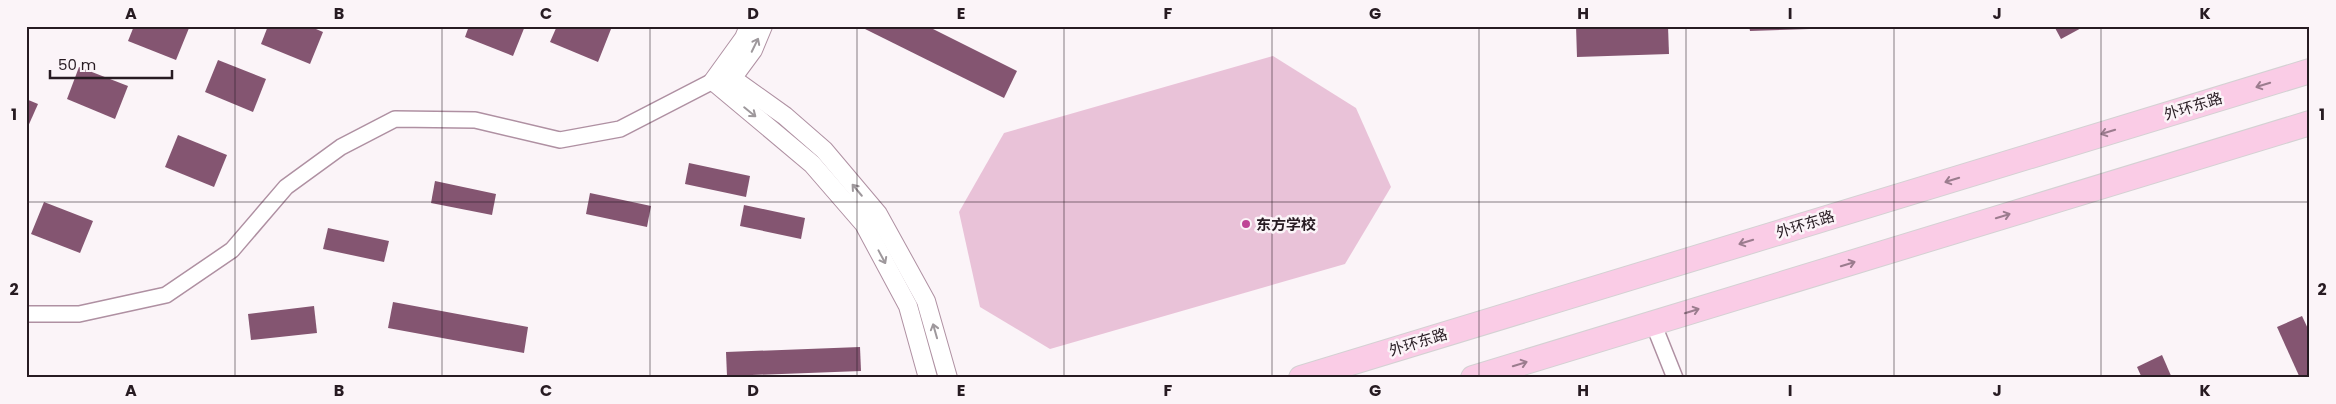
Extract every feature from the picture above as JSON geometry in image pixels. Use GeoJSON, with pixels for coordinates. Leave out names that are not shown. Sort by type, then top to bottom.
{"type":"FeatureCollection","features":[{"type":"Feature","properties":{"kind":"highway","name":"外环东路"},"geometry":{"type":"LineString","coordinates":[[1301,378],[2310,71]]}},
{"type":"Feature","properties":{"kind":"highway"},"geometry":{"type":"LineString","coordinates":[[1473,378],[2310,123]]}},
{"type":"Feature","properties":{"kind":"street"},"geometry":{"type":"LineString","coordinates":[[723,80],[749,26]]}},
{"type":"Feature","properties":{"kind":"street"},"geometry":{"type":"LineString","coordinates":[[26,314],[79,314],[166,295],[232,250],[286,187],[341,146],[395,119],[475,120],[560,140],[620,129],[723,80],[753,50],[763,26]]}},
{"type":"Feature","properties":{"kind":"street"},"geometry":{"type":"LineString","coordinates":[[723,80],[812,164],[864,224],[908,306],[928,378]]}},
{"type":"Feature","properties":{"kind":"street"},"geometry":{"type":"LineString","coordinates":[[723,80],[785,116],[824,150],[878,214],[926,302],[948,378]]}},
{"type":"Feature","properties":{"kind":"street"},"geometry":{"type":"LineString","coordinates":[[1653,323],[1675,378]]}},
{"type":"Feature","properties":{"kind":"shaded area"},"geometry":{"type":"Polygon","coordinates":[[[1273,56],[1356,108],[1391,187],[1345,264],[1050,349],[980,307],[959,212],[1004,133],[1273,56]]]}},
{"type":"Feature","properties":{"kind":"building"},"geometry":{"type":"Polygon","coordinates":[[[134,26],[185,26],[189,28],[176,60],[128,41],[134,26]]]}},
{"type":"Feature","properties":{"kind":"building"},"geometry":{"type":"Polygon","coordinates":[[[268,26],[309,26],[323,32],[310,64],[261,44],[268,26]]]}},
{"type":"Feature","properties":{"kind":"building"},"geometry":{"type":"Polygon","coordinates":[[[469,26],[525,26],[513,56],[465,37],[469,26]]]}},
{"type":"Feature","properties":{"kind":"building"},"geometry":{"type":"Polygon","coordinates":[[[557,26],[604,26],[611,29],[598,62],[550,42],[557,26]]]}},
{"type":"Feature","properties":{"kind":"building"},"geometry":{"type":"Polygon","coordinates":[[[863,26],[927,26],[1017,71],[1004,98],[863,28],[863,26]]]}},
{"type":"Feature","properties":{"kind":"building"},"geometry":{"type":"Polygon","coordinates":[[[1576,26],[1668,26],[1669,54],[1577,57],[1576,26]]]}},
{"type":"Feature","properties":{"kind":"building"},"geometry":{"type":"Polygon","coordinates":[[[1749,26],[1841,26],[1841,28],[1750,31],[1749,26]]]}},
{"type":"Feature","properties":{"kind":"building"},"geometry":{"type":"Polygon","coordinates":[[[2054,26],[2085,26],[2061,39],[2054,26]]]}},
{"type":"Feature","properties":{"kind":"building"},"geometry":{"type":"Polygon","coordinates":[[[218,60],[266,79],[253,112],[205,92],[218,60]]]}},
{"type":"Feature","properties":{"kind":"building"},"geometry":{"type":"Polygon","coordinates":[[[79,67],[128,86],[115,119],[67,99],[79,67]]]}},
{"type":"Feature","properties":{"kind":"building"},"geometry":{"type":"Polygon","coordinates":[[[26,99],[38,104],[26,131],[26,99]]]}},
{"type":"Feature","properties":{"kind":"building"},"geometry":{"type":"Polygon","coordinates":[[[178,135],[227,155],[214,187],[165,167],[178,135]]]}},
{"type":"Feature","properties":{"kind":"building"},"geometry":{"type":"Polygon","coordinates":[[[689,163],[750,176],[746,197],[685,184],[689,163]]]}},
{"type":"Feature","properties":{"kind":"building"},"geometry":{"type":"Polygon","coordinates":[[[435,181],[496,194],[492,215],[431,203],[435,181]]]}},
{"type":"Feature","properties":{"kind":"building"},"geometry":{"type":"Polygon","coordinates":[[[590,193],[651,206],[647,227],[586,214],[590,193]]]}},
{"type":"Feature","properties":{"kind":"building"},"geometry":{"type":"Polygon","coordinates":[[[44,202],[93,221],[80,253],[31,234],[44,202]]]}},
{"type":"Feature","properties":{"kind":"building"},"geometry":{"type":"Polygon","coordinates":[[[744,205],[805,218],[801,239],[740,226],[744,205]]]}},
{"type":"Feature","properties":{"kind":"building"},"geometry":{"type":"Polygon","coordinates":[[[328,228],[389,241],[384,262],[323,249],[328,228]]]}},
{"type":"Feature","properties":{"kind":"building"},"geometry":{"type":"Polygon","coordinates":[[[393,302],[528,327],[524,353],[388,328],[393,302]]]}},
{"type":"Feature","properties":{"kind":"building"},"geometry":{"type":"Polygon","coordinates":[[[314,306],[317,333],[251,340],[248,314],[314,306]]]}},
{"type":"Feature","properties":{"kind":"building"},"geometry":{"type":"Polygon","coordinates":[[[2302,316],[2310,333],[2310,378],[2300,378],[2277,327],[2302,316]]]}},
{"type":"Feature","properties":{"kind":"building"},"geometry":{"type":"Polygon","coordinates":[[[860,347],[861,371],[727,376],[726,352],[860,347]]]}},
{"type":"Feature","properties":{"kind":"building"},"geometry":{"type":"Polygon","coordinates":[[[2162,355],[2172,378],[2142,378],[2137,367],[2162,355]]]}},
{"type":"Feature","properties":{"kind":"place","name":"东方学校"},"geometry":{"type":"Point","coordinates":[1246,224]}}]}
